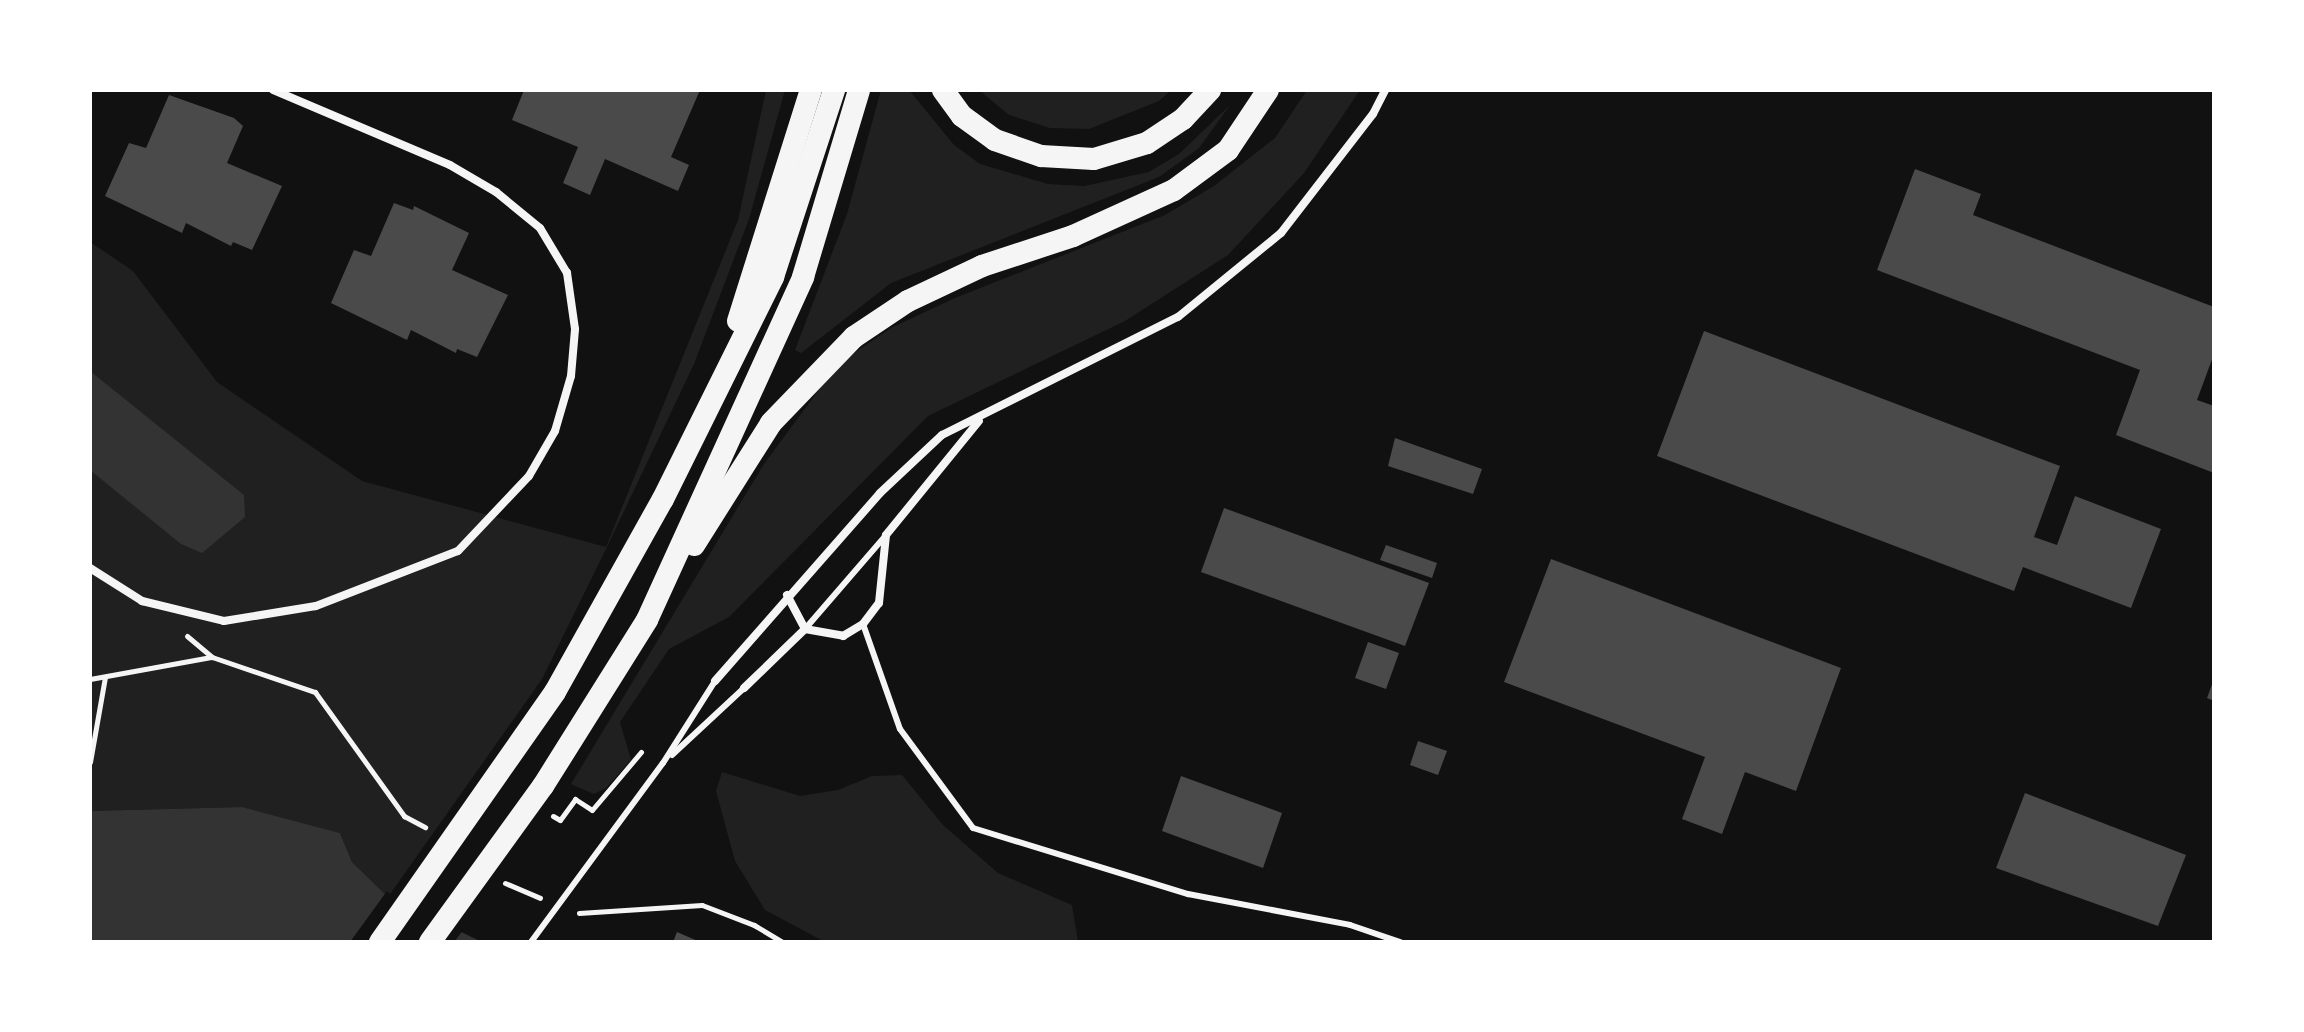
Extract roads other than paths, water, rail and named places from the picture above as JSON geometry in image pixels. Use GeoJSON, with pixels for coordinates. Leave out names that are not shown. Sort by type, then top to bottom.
{"type":"FeatureCollection","features":[{"type":"Feature","properties":{"kind":"highway"},"geometry":{"type":"LineString","coordinates":[[712,396],[811,90]]}},
{"type":"Feature","properties":{"kind":"highway"},"geometry":{"type":"LineString","coordinates":[[380,942],[506,767],[614,590],[773,277],[834,90]]}},
{"type":"Feature","properties":{"kind":"highway"},"geometry":{"type":"LineString","coordinates":[[647,620],[803,277],[859,90]]}},
{"type":"Feature","properties":{"kind":"highway"},"geometry":{"type":"LineString","coordinates":[[943,90],[962,116],[995,140],[1041,156],[1094,159],[1147,143],[1183,119],[1210,90]]}},
{"type":"Feature","properties":{"kind":"highway"},"geometry":{"type":"LineString","coordinates":[[430,942],[543,786],[771,423],[854,337],[908,301],[970,272],[1073,236],[1174,190],[1228,150],[1268,90]]}},
{"type":"Feature","properties":{"kind":"street"},"geometry":{"type":"LineString","coordinates":[[715,681],[787,595],[904,468],[942,435],[982,418],[1178,317],[1281,233],[1373,114],[1385,90]]}},
{"type":"Feature","properties":{"kind":"street"},"geometry":{"type":"LineString","coordinates":[[90,568],[142,601],[224,621],[316,606],[458,551],[529,476],[555,431],[571,376],[575,329],[567,273],[540,228],[496,192],[450,165],[277,91]]}},
{"type":"Feature","properties":{"kind":"street"},"geometry":{"type":"LineString","coordinates":[[805,629],[843,636],[863,624],[879,603],[886,535],[982,418]]}},
{"type":"Feature","properties":{"kind":"street"},"geometry":{"type":"LineString","coordinates":[[787,595],[805,629]]}},
{"type":"Feature","properties":{"kind":"street"},"geometry":{"type":"LineString","coordinates":[[744,688],[805,629]]}},
{"type":"Feature","properties":{"kind":"lane"},"geometry":{"type":"LineString","coordinates":[[805,629],[886,535]]}},
{"type":"Feature","properties":{"kind":"lane"},"geometry":{"type":"LineString","coordinates":[[863,624],[900,729],[973,828],[1188,894],[1350,925],[1400,942]]}},
{"type":"Feature","properties":{"kind":"lane"},"geometry":{"type":"LineString","coordinates":[[531,942],[663,763],[715,681]]}},
{"type":"Feature","properties":{"kind":"lane"},"geometry":{"type":"LineString","coordinates":[[663,763],[744,688]]}}]}
